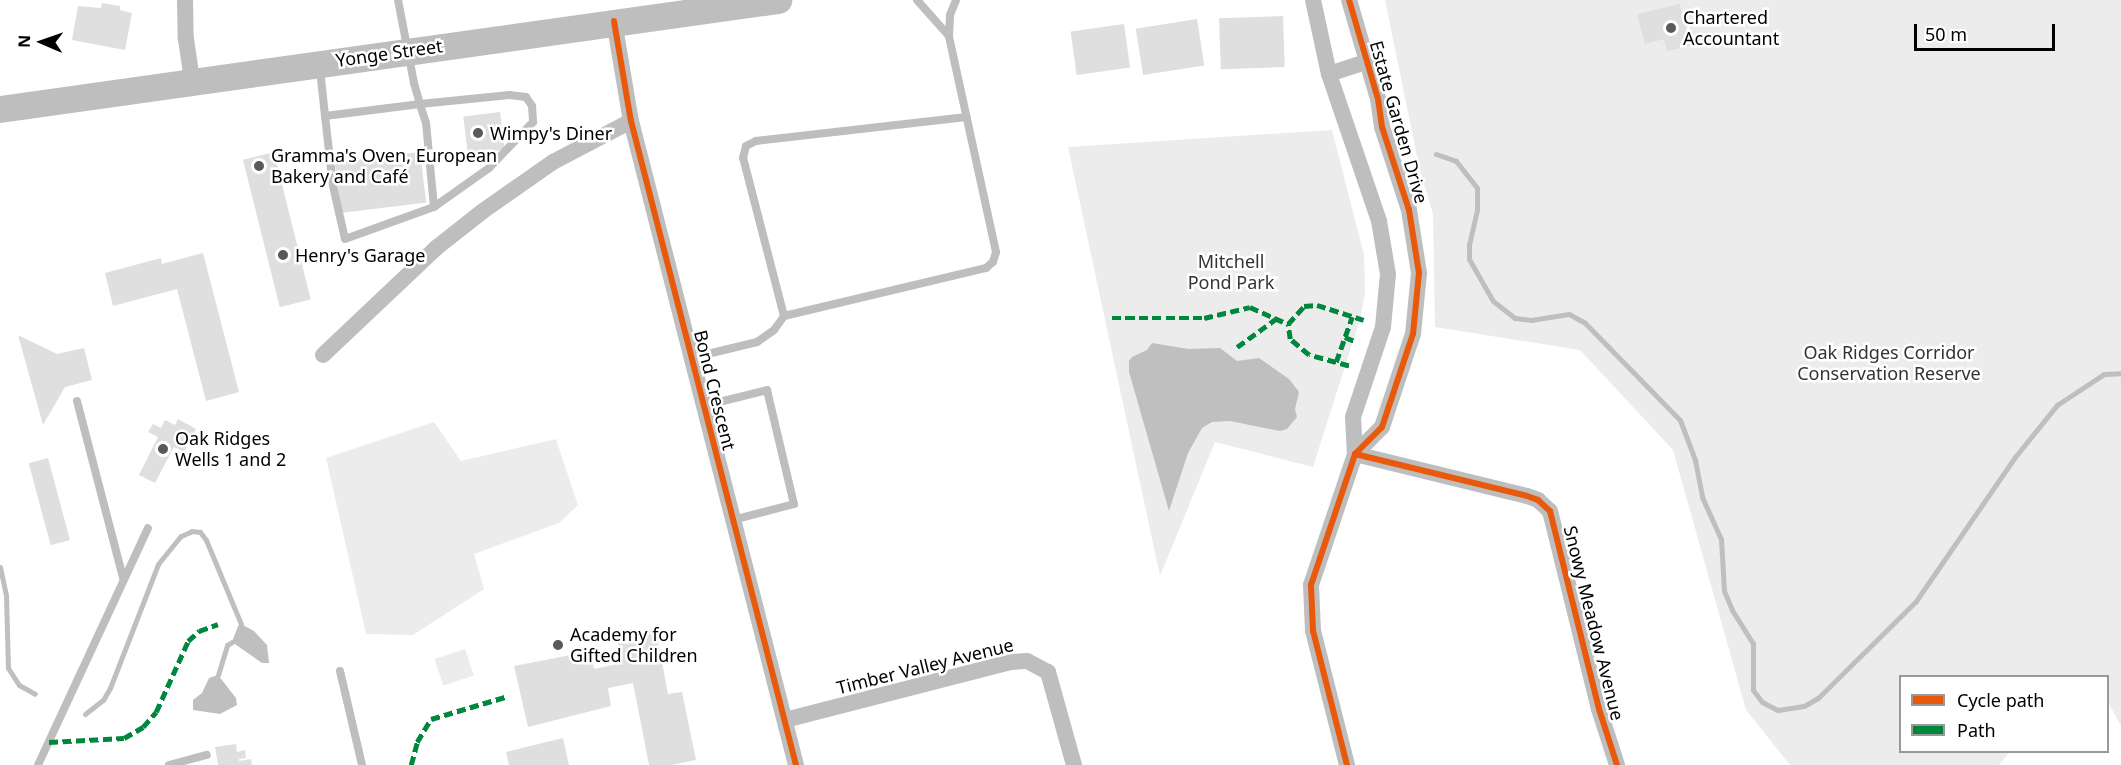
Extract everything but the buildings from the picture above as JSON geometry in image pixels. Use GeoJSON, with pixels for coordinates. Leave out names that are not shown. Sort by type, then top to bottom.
{"type":"FeatureCollection","features":[{"type":"Feature","properties":{"kind":"main road","name":"Yonge Street"},"geometry":{"type":"LineString","coordinates":[[0,109],[722,4],[778,0]]}},
{"type":"Feature","properties":{"kind":"street"},"geometry":{"type":"LineString","coordinates":[[185,0],[186,39],[192,80]]}},
{"type":"Feature","properties":{"kind":"street","name":"Estate Garden Drive"},"geometry":{"type":"LineString","coordinates":[[1313,0],[1329,74],[1379,221],[1388,274],[1383,327],[1353,417],[1355,454],[1311,585],[1313,631],[1347,765]]}},
{"type":"Feature","properties":{"kind":"street","name":"Estate Garden Drive"},"geometry":{"type":"LineString","coordinates":[[1349,0],[1378,99],[1382,127],[1409,210],[1419,273],[1413,334],[1382,426],[1355,454]]}},
{"type":"Feature","properties":{"kind":"street","name":"Bond Crescent"},"geometry":{"type":"LineString","coordinates":[[614,21],[631,121],[796,765]]}},
{"type":"Feature","properties":{"kind":"street","name":"Estate Garden Drive"},"geometry":{"type":"LineString","coordinates":[[1329,74],[1366,62]]}},
{"type":"Feature","properties":{"kind":"street"},"geometry":{"type":"LineString","coordinates":[[323,355],[436,248],[483,211],[553,162],[631,121]]}},
{"type":"Feature","properties":{"kind":"street","name":"Snowy Meadow Avenue"},"geometry":{"type":"LineString","coordinates":[[1355,454],[1527,496],[1538,500],[1550,511],[1602,719],[1617,765]]}},
{"type":"Feature","properties":{"kind":"street","name":"Timber Valley Avenue"},"geometry":{"type":"LineString","coordinates":[[785,720],[1011,662],[1027,661],[1048,672],[1074,765]]}},
{"type":"Feature","properties":{"kind":"lane"},"geometry":{"type":"LineString","coordinates":[[398,0],[426,123],[434,207]]}},
{"type":"Feature","properties":{"kind":"lane"},"geometry":{"type":"LineString","coordinates":[[917,0],[949,36]]}},
{"type":"Feature","properties":{"kind":"lane"},"geometry":{"type":"LineString","coordinates":[[691,358],[757,342],[774,330],[784,316],[986,268],[993,262],[996,252],[949,36],[950,15],[956,0]]}},
{"type":"Feature","properties":{"kind":"lane"},"geometry":{"type":"LineString","coordinates":[[319,63],[325,116],[333,186],[345,239],[434,207],[489,168],[516,143],[533,123],[532,106],[526,97],[510,95],[325,116]]}},
{"type":"Feature","properties":{"kind":"lane"},"geometry":{"type":"LineString","coordinates":[[784,316],[743,158],[746,146],[756,141],[967,117]]}},
{"type":"Feature","properties":{"kind":"lane"},"geometry":{"type":"LineString","coordinates":[[703,406],[766,390],[794,504],[733,520]]}},
{"type":"Feature","properties":{"kind":"lane"},"geometry":{"type":"LineString","coordinates":[[77,401],[123,577]]}},
{"type":"Feature","properties":{"kind":"lane"},"geometry":{"type":"LineString","coordinates":[[38,765],[123,577],[148,528]]}},
{"type":"Feature","properties":{"kind":"lane"},"geometry":{"type":"LineString","coordinates":[[340,672],[362,765]]}},
{"type":"Feature","properties":{"kind":"lane"},"geometry":{"type":"LineString","coordinates":[[169,765],[207,755]]}},
{"type":"Feature","properties":{"kind":"green space","name":"Oak Ridges Corridor Conservation Reserve"},"geometry":{"type":"Polygon","coordinates":[[[1385,0],[2121,0],[2121,726],[2109,704],[2109,675],[1899,675],[1899,753],[2009,753],[1999,765],[1790,765],[1746,710],[1673,450],[1580,350],[1435,327],[1433,214],[1420,171],[1385,0]]]}},
{"type":"Feature","properties":{"kind":"green space","name":"Mitchell Pond Park"},"geometry":{"type":"Polygon","coordinates":[[[1332,130],[1364,255],[1365,292],[1361,316],[1313,467],[1215,442],[1160,576],[1068,147],[1332,130]]]}},
{"type":"Feature","properties":{"kind":"green space"},"geometry":{"type":"Polygon","coordinates":[[[434,422],[461,461],[556,439],[578,505],[559,523],[474,554],[484,589],[413,635],[366,634],[326,458],[434,422]]]}},
{"type":"Feature","properties":{"kind":"green space"},"geometry":{"type":"Polygon","coordinates":[[[465,649],[474,676],[443,686],[435,659],[465,649]]]}},
{"type":"Feature","properties":{"kind":"shaded area"},"geometry":{"type":"Polygon","coordinates":[[[1152,343],[1189,349],[1220,348],[1237,361],[1259,358],[1289,379],[1299,392],[1295,409],[1297,417],[1287,429],[1280,431],[1230,421],[1212,422],[1202,428],[1188,453],[1169,511],[1129,372],[1129,361],[1132,357],[1147,350],[1152,343]]]}},
{"type":"Feature","properties":{"kind":"shaded area"},"geometry":{"type":"Polygon","coordinates":[[[241,624],[254,631],[267,645],[269,663],[262,663],[232,642],[241,624]]]}},
{"type":"Feature","properties":{"kind":"shaded area"},"geometry":{"type":"Polygon","coordinates":[[[218,675],[236,698],[237,705],[220,714],[193,710],[193,700],[202,693],[209,678],[218,675]]]}},
{"type":"Feature","properties":{"kind":"waterway"},"geometry":{"type":"LineString","coordinates":[[1436,154],[1456,161],[1477,188],[1477,210],[1469,245],[1469,259],[1493,301],[1515,318],[1531,320],[1569,314],[1585,323],[1680,420],[1695,460],[1702,497],[1721,539],[1724,591],[1732,610],[1753,644],[1753,690],[1762,702],[1778,710],[1804,706],[1818,698],[1916,601],[2015,457],[2057,405],[2104,374],[2121,373]]}},
{"type":"Feature","properties":{"kind":"waterway"},"geometry":{"type":"LineString","coordinates":[[85,714],[103,700],[110,688],[158,564],[181,536],[192,531],[200,532],[206,540],[241,624]]}},
{"type":"Feature","properties":{"kind":"waterway"},"geometry":{"type":"LineString","coordinates":[[0,567],[6,596],[8,668],[19,685],[35,694]]}},
{"type":"Feature","properties":{"kind":"waterway"},"geometry":{"type":"LineString","coordinates":[[218,675],[227,645],[232,642]]}},
{"type":"Feature","properties":{"kind":"marked path"},"geometry":{"type":"LineString","coordinates":[[1349,366],[1309,355],[1290,339],[1288,324],[1304,306],[1317,305],[1364,320]]}},
{"type":"Feature","properties":{"kind":"marked path"},"geometry":{"type":"LineString","coordinates":[[1112,318],[1204,318],[1250,307],[1288,324]]}},
{"type":"Feature","properties":{"kind":"marked path"},"geometry":{"type":"LineString","coordinates":[[1336,362],[1352,317]]}},
{"type":"Feature","properties":{"kind":"marked path"},"geometry":{"type":"LineString","coordinates":[[1237,347],[1277,318]]}},
{"type":"Feature","properties":{"kind":"marked path"},"geometry":{"type":"LineString","coordinates":[[1345,337],[1357,342]]}},
{"type":"Feature","properties":{"kind":"marked path"},"geometry":{"type":"LineString","coordinates":[[49,742],[124,738],[143,727],[156,712],[188,641],[199,631],[218,624]]}},
{"type":"Feature","properties":{"kind":"marked path"},"geometry":{"type":"LineString","coordinates":[[411,765],[417,742],[431,719],[505,697]]}},
{"type":"Feature","properties":{"kind":"cycle path"},"geometry":{"type":"LineString","coordinates":[[1347,765],[1313,631],[1311,585],[1355,454],[1382,427],[1413,334],[1419,273],[1409,210],[1382,127],[1378,99],[1349,0]]}},
{"type":"Feature","properties":{"kind":"cycle path"},"geometry":{"type":"LineString","coordinates":[[614,21],[631,121],[796,765]]}},
{"type":"Feature","properties":{"kind":"cycle path"},"geometry":{"type":"LineString","coordinates":[[1355,454],[1527,496],[1538,500],[1550,511],[1599,709],[1617,765]]}},
{"type":"Feature","properties":{"kind":"place","name":"Chartered Accountant"},"geometry":{"type":"Point","coordinates":[1671,28]}},
{"type":"Feature","properties":{"kind":"place","name":"Wimpy's Diner"},"geometry":{"type":"Point","coordinates":[478,133]}},
{"type":"Feature","properties":{"kind":"place","name":"Gramma's Oven, European Bakery and Café"},"geometry":{"type":"Point","coordinates":[259,166]}},
{"type":"Feature","properties":{"kind":"place","name":"Henry's Garage"},"geometry":{"type":"Point","coordinates":[283,255]}},
{"type":"Feature","properties":{"kind":"place","name":"Oak Ridges Wells 1 and 2"},"geometry":{"type":"Point","coordinates":[163,449]}},
{"type":"Feature","properties":{"kind":"place","name":"Academy for Gifted Children"},"geometry":{"type":"Point","coordinates":[558,645]}}]}
